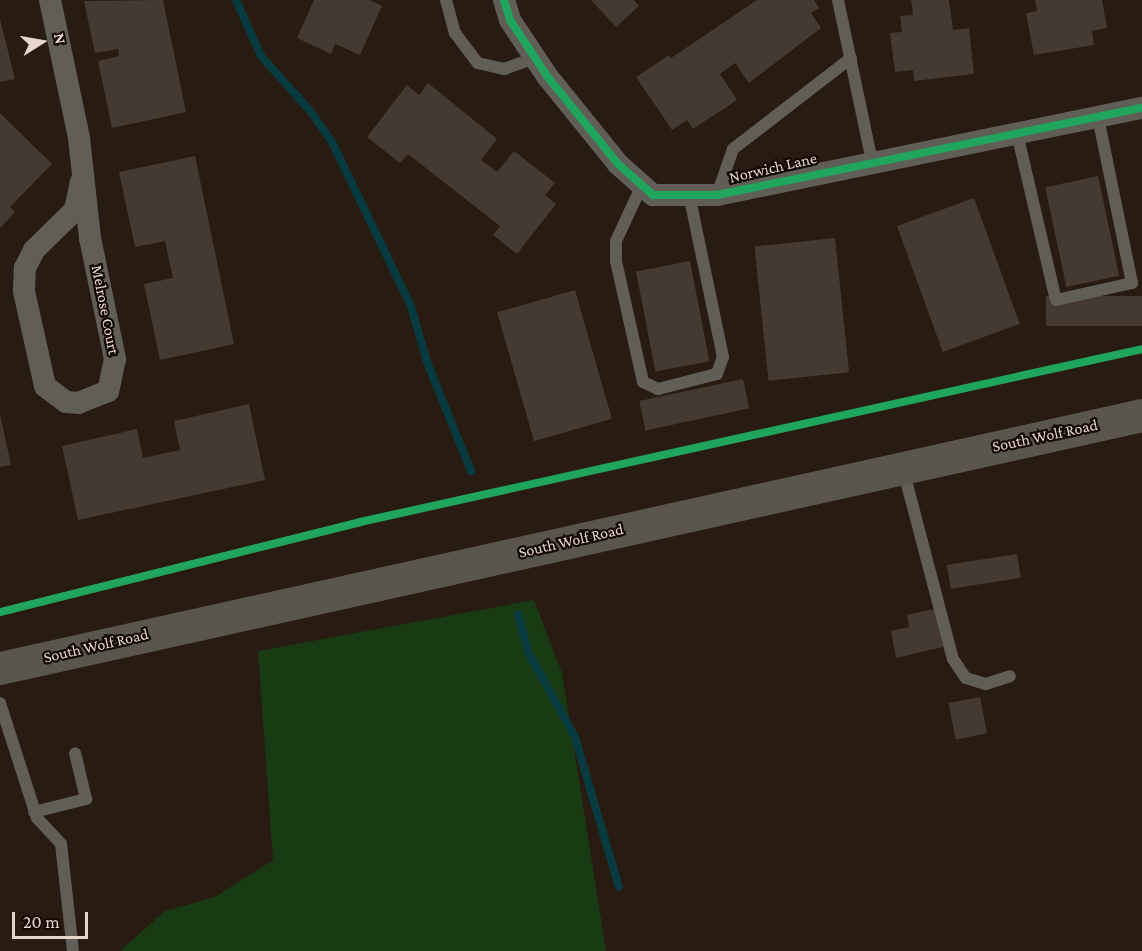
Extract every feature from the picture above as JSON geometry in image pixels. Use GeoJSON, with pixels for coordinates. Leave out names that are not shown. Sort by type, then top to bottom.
{"type":"FeatureCollection","features":[{"type":"Feature","properties":{"kind":"main road","name":"South Wolf Road"},"geometry":{"type":"LineString","coordinates":[[0,668],[1142,415]]}},
{"type":"Feature","properties":{"kind":"street","name":"Melrose Court"},"geometry":{"type":"LineString","coordinates":[[50,0],[79,138],[81,182],[115,359],[108,391],[79,403],[66,402],[45,386],[24,291],[25,268],[34,250],[75,210],[81,182]]}},
{"type":"Feature","properties":{"kind":"street","name":"Norwich Lane"},"geometry":{"type":"LineString","coordinates":[[504,0],[510,20],[534,58],[618,164],[653,195],[717,195],[872,161],[1142,108]]}},
{"type":"Feature","properties":{"kind":"lane"},"geometry":{"type":"LineString","coordinates":[[446,0],[454,33],[478,63],[504,69],[534,58]]}},
{"type":"Feature","properties":{"kind":"lane"},"geometry":{"type":"LineString","coordinates":[[838,0],[872,161]]}},
{"type":"Feature","properties":{"kind":"lane"},"geometry":{"type":"LineString","coordinates":[[717,195],[733,149],[850,58]]}},
{"type":"Feature","properties":{"kind":"lane"},"geometry":{"type":"LineString","coordinates":[[1017,133],[1056,300],[1132,283],[1098,117]]}},
{"type":"Feature","properties":{"kind":"lane"},"geometry":{"type":"LineString","coordinates":[[642,185],[616,241],[616,261],[643,382],[658,389],[717,374],[723,357],[689,195]]}},
{"type":"Feature","properties":{"kind":"lane"},"geometry":{"type":"LineString","coordinates":[[903,468],[953,659],[966,678],[986,684],[1010,676]]}},
{"type":"Feature","properties":{"kind":"lane"},"geometry":{"type":"LineString","coordinates":[[0,704],[34,812],[61,844],[73,951]]}},
{"type":"Feature","properties":{"kind":"lane"},"geometry":{"type":"LineString","coordinates":[[34,812],[86,799],[75,753]]}},
{"type":"Feature","properties":{"kind":"green space"},"geometry":{"type":"Polygon","coordinates":[[[534,600],[562,673],[606,951],[120,951],[165,911],[215,897],[273,860],[258,651],[534,600]]]}},
{"type":"Feature","properties":{"kind":"building"},"geometry":{"type":"Polygon","coordinates":[[[163,0],[186,112],[112,128],[98,61],[119,56],[118,49],[95,53],[84,1],[163,0]]]}},
{"type":"Feature","properties":{"kind":"building"},"geometry":{"type":"Polygon","coordinates":[[[314,0],[370,0],[382,6],[360,55],[335,44],[331,54],[297,38],[314,0]]]}},
{"type":"Feature","properties":{"kind":"building"},"geometry":{"type":"Polygon","coordinates":[[[591,0],[634,0],[639,6],[616,27],[591,0]]]}},
{"type":"Feature","properties":{"kind":"building"},"geometry":{"type":"Polygon","coordinates":[[[757,0],[814,0],[819,8],[811,13],[821,28],[749,83],[735,63],[720,74],[737,100],[693,129],[687,120],[672,130],[636,77],[669,55],[671,58],[757,0]]]}},
{"type":"Feature","properties":{"kind":"building"},"geometry":{"type":"Polygon","coordinates":[[[911,0],[949,0],[953,30],[969,28],[974,74],[914,81],[913,70],[895,72],[890,33],[902,32],[900,16],[913,15],[911,0]]]}},
{"type":"Feature","properties":{"kind":"building"},"geometry":{"type":"Polygon","coordinates":[[[1035,0],[1102,0],[1107,28],[1092,31],[1094,45],[1034,55],[1026,13],[1037,11],[1035,0]]]}},
{"type":"Feature","properties":{"kind":"building"},"geometry":{"type":"Polygon","coordinates":[[[0,19],[15,79],[0,82],[0,19]]]}},
{"type":"Feature","properties":{"kind":"building"},"geometry":{"type":"Polygon","coordinates":[[[428,83],[497,139],[481,160],[497,172],[514,151],[555,183],[545,195],[556,204],[517,254],[493,235],[500,226],[408,154],[400,163],[367,137],[407,85],[419,95],[428,83]]]}},
{"type":"Feature","properties":{"kind":"building"},"geometry":{"type":"Polygon","coordinates":[[[0,113],[52,164],[10,207],[15,212],[0,228],[0,113]]]}},
{"type":"Feature","properties":{"kind":"building"},"geometry":{"type":"Polygon","coordinates":[[[195,156],[234,344],[160,360],[144,284],[173,278],[165,241],[135,247],[119,172],[195,156]]]}},
{"type":"Feature","properties":{"kind":"building"},"geometry":{"type":"Polygon","coordinates":[[[1098,176],[1119,276],[1066,287],[1045,187],[1098,176]]]}},
{"type":"Feature","properties":{"kind":"building"},"geometry":{"type":"Polygon","coordinates":[[[974,198],[1020,324],[943,352],[897,226],[974,198]]]}},
{"type":"Feature","properties":{"kind":"building"},"geometry":{"type":"Polygon","coordinates":[[[835,238],[849,372],[769,381],[754,246],[835,238]]]}},
{"type":"Feature","properties":{"kind":"building"},"geometry":{"type":"Polygon","coordinates":[[[690,261],[709,361],[655,372],[636,271],[690,261]]]}},
{"type":"Feature","properties":{"kind":"building"},"geometry":{"type":"Polygon","coordinates":[[[575,290],[612,419],[534,441],[497,312],[575,290]]]}},
{"type":"Feature","properties":{"kind":"building"},"geometry":{"type":"Polygon","coordinates":[[[1046,296],[1142,296],[1142,326],[1046,326],[1046,296]]]}},
{"type":"Feature","properties":{"kind":"building"},"geometry":{"type":"Polygon","coordinates":[[[743,379],[749,408],[646,430],[639,401],[743,379]]]}},
{"type":"Feature","properties":{"kind":"building"},"geometry":{"type":"Polygon","coordinates":[[[249,404],[265,480],[78,520],[62,446],[137,429],[143,458],[180,450],[174,421],[249,404]]]}},
{"type":"Feature","properties":{"kind":"building"},"geometry":{"type":"Polygon","coordinates":[[[0,414],[11,465],[0,467],[0,414]]]}},
{"type":"Feature","properties":{"kind":"building"},"geometry":{"type":"Polygon","coordinates":[[[1017,554],[1021,578],[951,589],[947,565],[1017,554]]]}},
{"type":"Feature","properties":{"kind":"building"},"geometry":{"type":"Polygon","coordinates":[[[934,609],[943,647],[896,658],[891,631],[909,627],[907,615],[934,609]]]}},
{"type":"Feature","properties":{"kind":"building"},"geometry":{"type":"Polygon","coordinates":[[[980,697],[987,733],[956,739],[949,703],[980,697]]]}},
{"type":"Feature","properties":{"kind":"waterway"},"geometry":{"type":"LineString","coordinates":[[236,0],[261,56],[311,112],[332,142],[411,306],[427,362],[471,471]]}},
{"type":"Feature","properties":{"kind":"waterway"},"geometry":{"type":"LineString","coordinates":[[518,614],[528,652],[575,737],[619,887]]}},
{"type":"Feature","properties":{"kind":"cycle path"},"geometry":{"type":"LineString","coordinates":[[504,0],[510,20],[547,76],[618,164],[653,195],[717,195],[1142,108]]}},
{"type":"Feature","properties":{"kind":"cycle path"},"geometry":{"type":"LineString","coordinates":[[0,612],[360,522],[1142,349]]}}]}
